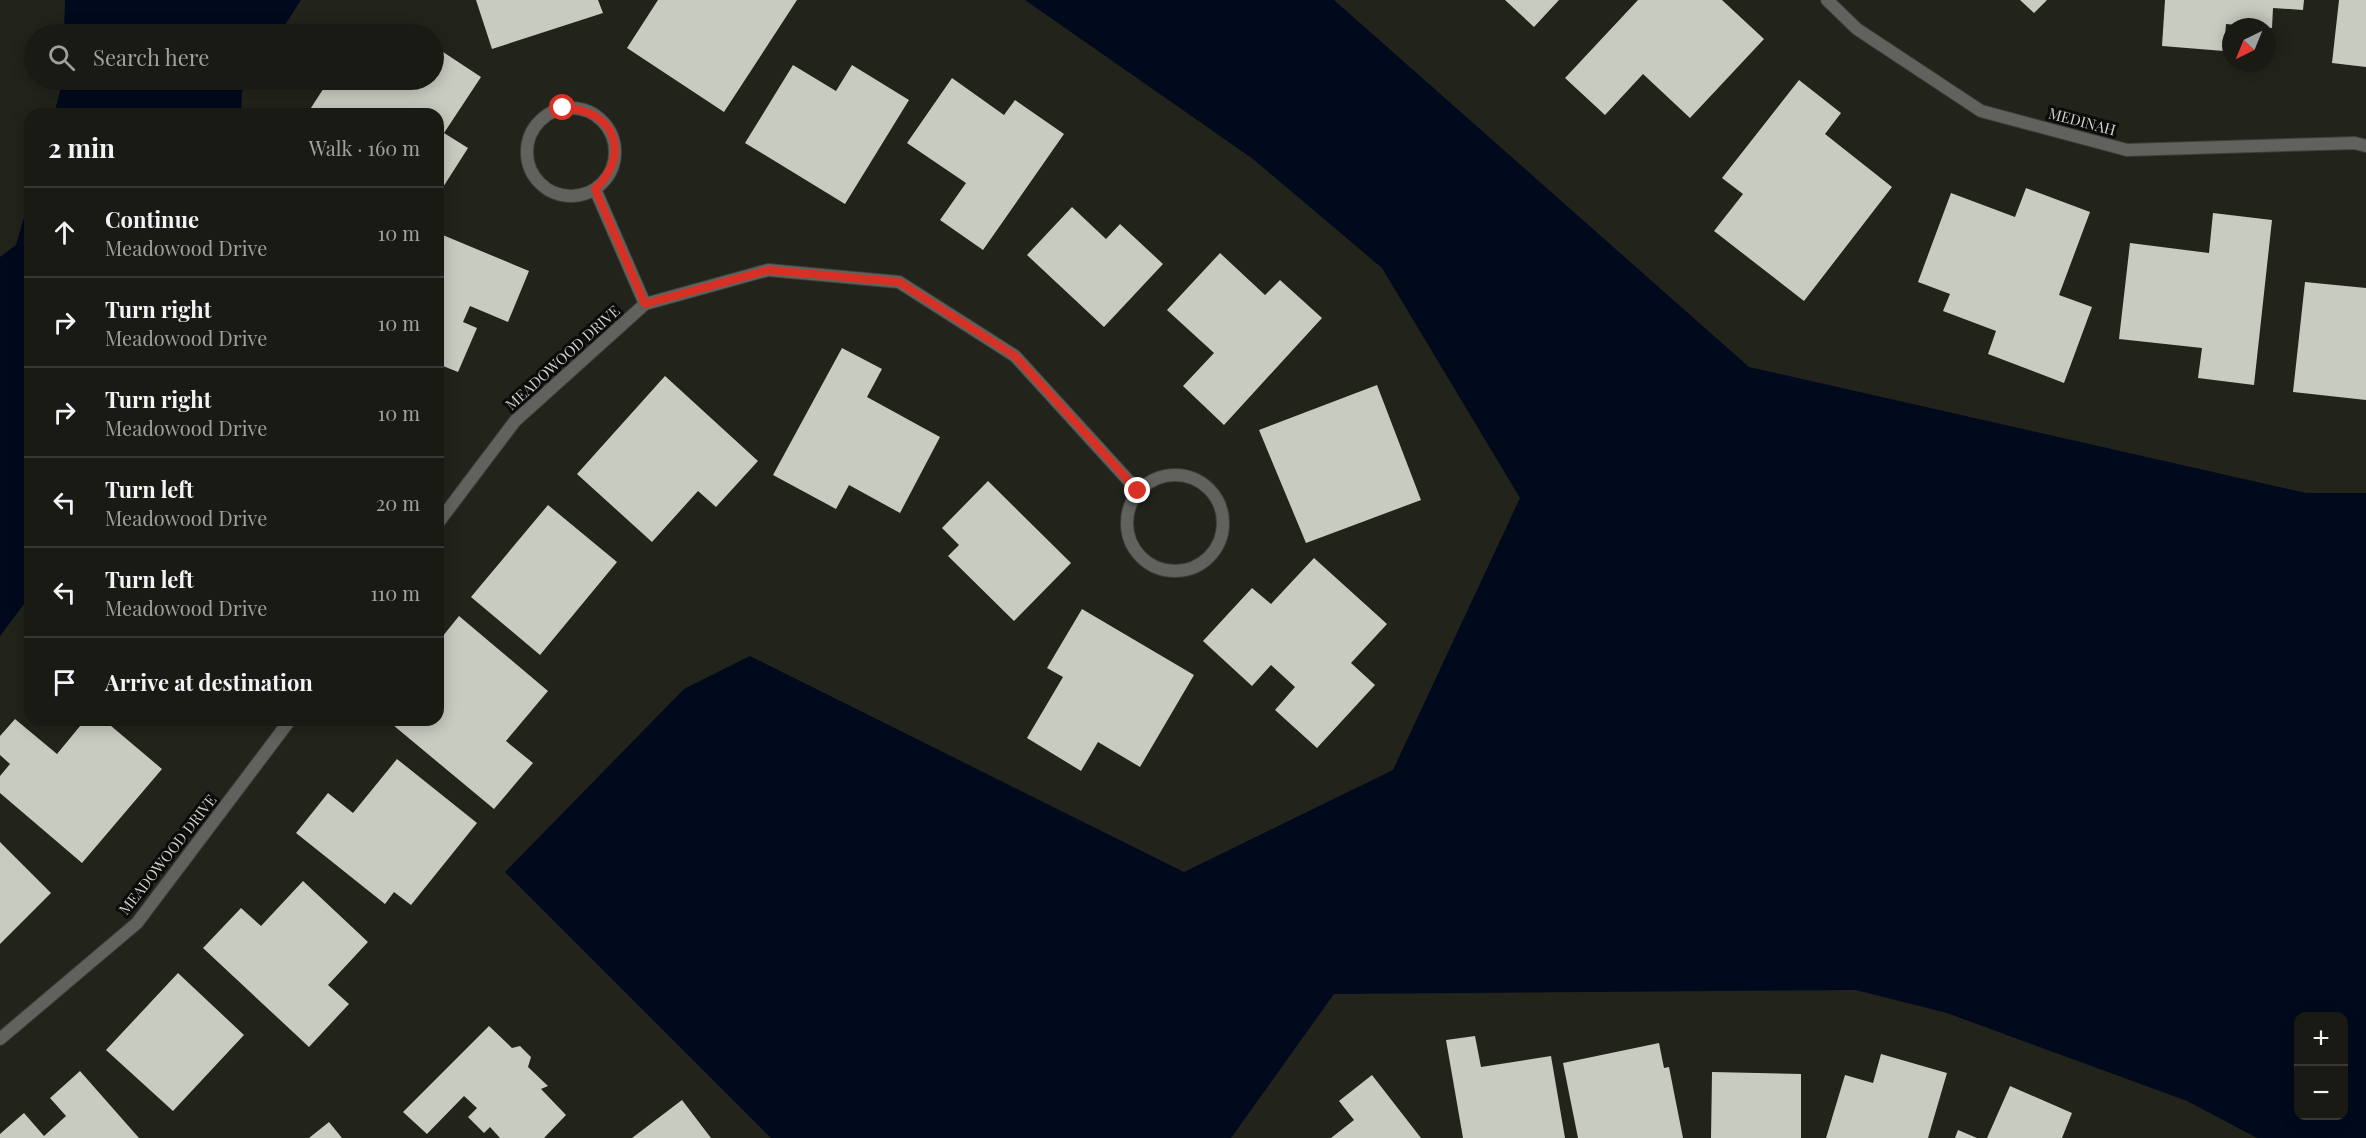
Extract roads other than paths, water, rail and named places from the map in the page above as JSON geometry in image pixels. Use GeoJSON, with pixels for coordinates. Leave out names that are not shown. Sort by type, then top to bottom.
{"type":"FeatureCollection","features":[{"type":"Feature","properties":{"kind":"street","name":"MEDINAH"},"geometry":{"type":"LineString","coordinates":[[1827,0],[1857,29],[1981,111],[2127,150],[2355,143],[2366,146]]}},
{"type":"Feature","properties":{"kind":"street"},"geometry":{"type":"LineString","coordinates":[[563,108],[580,108],[597,115],[609,128],[615,144],[615,162],[608,177],[595,189],[579,196],[561,195],[545,188],[533,175],[527,159],[527,141],[535,126],[547,114],[563,108]]}},
{"type":"Feature","properties":{"kind":"street"},"geometry":{"type":"LineString","coordinates":[[595,189],[645,304]]}},
{"type":"Feature","properties":{"kind":"street","name":"MEADOWOOD DRIVE"},"geometry":{"type":"LineString","coordinates":[[444,515],[515,421],[645,304],[768,270],[899,282],[1015,356],[1138,491]]}},
{"type":"Feature","properties":{"kind":"street"},"geometry":{"type":"LineString","coordinates":[[1172,474],[1191,477],[1207,486],[1218,502],[1223,520],[1221,539],[1212,555],[1197,567],[1178,571],[1159,569],[1143,559],[1131,544],[1126,526],[1129,507],[1138,491],[1154,479],[1172,474]]}},
{"type":"Feature","properties":{"kind":"street","name":"MEADOWOOD DRIVE"},"geometry":{"type":"LineString","coordinates":[[0,1039],[136,923],[285,726]]}},
{"type":"Feature","properties":{"kind":"water"},"geometry":{"type":"Polygon","coordinates":[[[65,0],[301,0],[285,24],[64,24],[65,0]]]}},
{"type":"Feature","properties":{"kind":"water"},"geometry":{"type":"Polygon","coordinates":[[[1025,0],[1334,0],[1749,367],[2306,493],[2366,493],[2366,1138],[2257,1138],[2187,1101],[1947,1013],[1856,990],[1334,994],[1231,1138],[771,1138],[505,872],[684,689],[750,656],[1184,872],[1393,770],[1520,498],[1382,268],[1253,159],[1025,0]]]}},
{"type":"Feature","properties":{"kind":"water"},"geometry":{"type":"Polygon","coordinates":[[[60,90],[243,90],[241,108],[56,108],[60,90]]]}},
{"type":"Feature","properties":{"kind":"water"},"geometry":{"type":"Polygon","coordinates":[[[24,218],[24,604],[0,636],[0,257],[16,245],[24,218]]]}}]}
